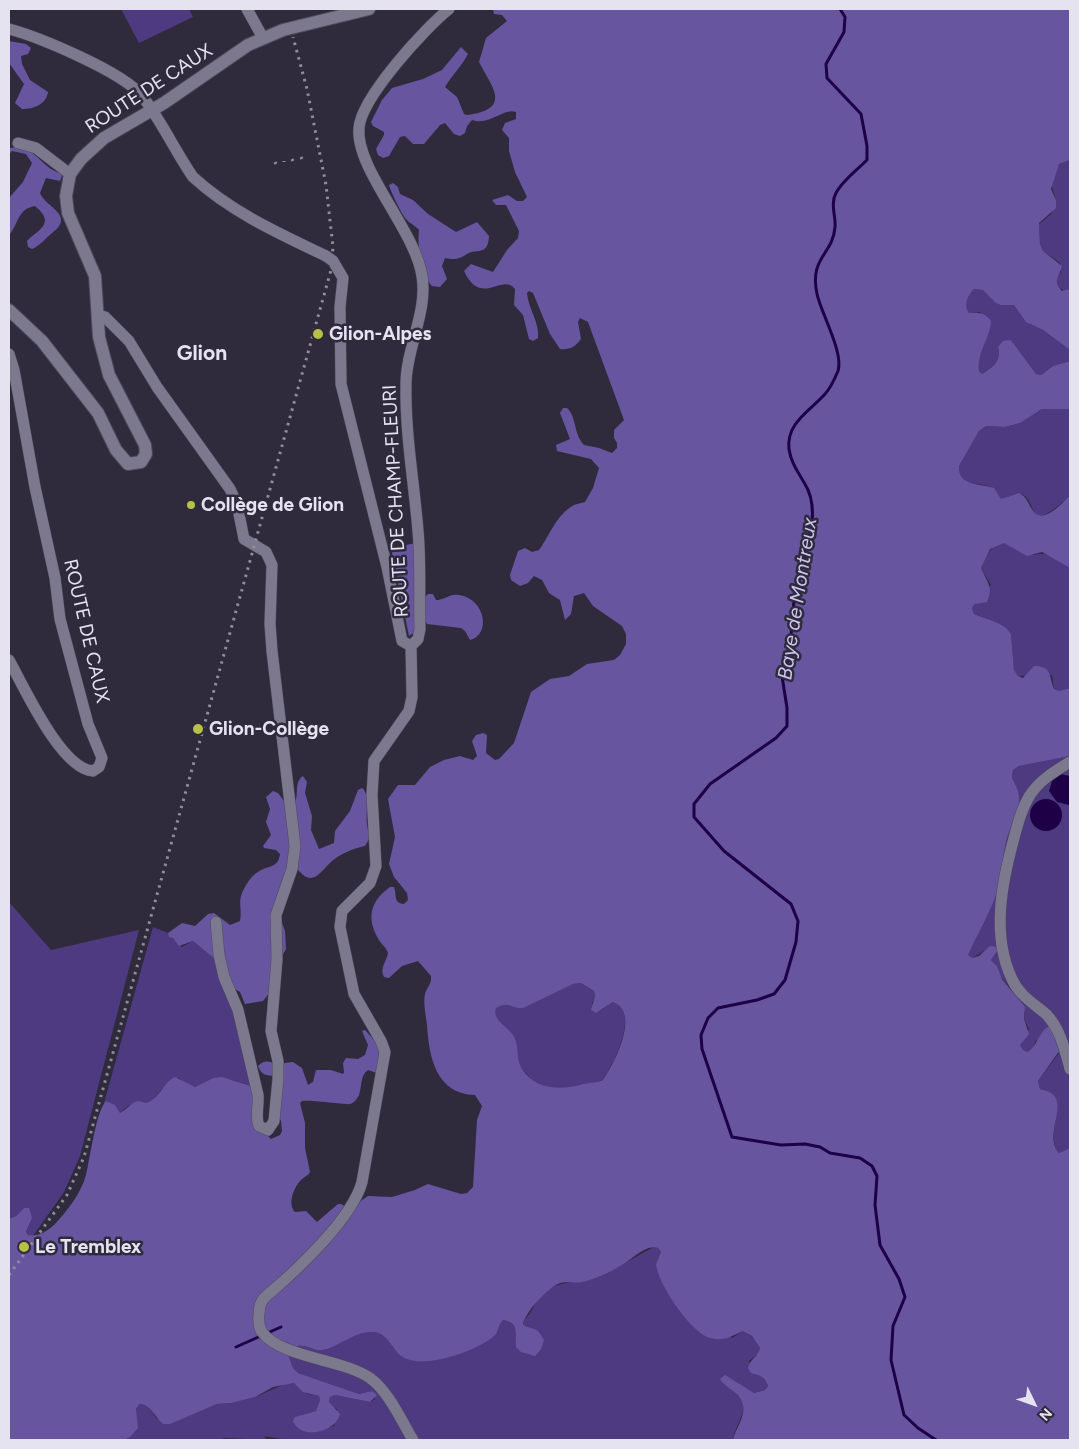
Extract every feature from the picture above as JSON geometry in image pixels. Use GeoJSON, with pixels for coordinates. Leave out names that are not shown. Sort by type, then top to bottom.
{"type":"FeatureCollection","features":[{"type":"Feature","properties":{"kind":"street"},"geometry":{"type":"LineString","coordinates":[[247,9],[263,38]]}},
{"type":"Feature","properties":{"kind":"street","name":"ROUTE DE CAUX"},"geometry":{"type":"LineString","coordinates":[[11,315],[42,341],[98,414],[120,457],[128,464],[137,464],[144,458],[145,445],[109,375],[100,337],[95,276],[68,213],[66,196],[70,174],[81,159],[96,144],[152,110],[248,45],[283,30],[369,9]]}},
{"type":"Feature","properties":{"kind":"street","name":"ROUTE DE CHAMP-FLEURI"},"geometry":{"type":"LineString","coordinates":[[411,646],[418,639],[420,629],[418,533],[408,435],[406,382],[420,313],[422,279],[412,246],[362,152],[359,129],[365,108],[371,96],[437,18],[449,9]]}},
{"type":"Feature","properties":{"kind":"street"},"geometry":{"type":"LineString","coordinates":[[9,29],[72,53],[122,80],[138,92],[152,110],[193,177],[202,185],[233,208],[336,263],[342,273],[340,307],[341,384],[387,567],[402,640],[411,646],[412,697],[409,710],[374,761],[372,786],[376,866],[373,876],[364,890],[346,905],[340,919],[354,994],[382,1041],[385,1052],[362,1182],[356,1200],[293,1274],[265,1296],[259,1305],[261,1331],[275,1343],[370,1378],[382,1392],[413,1440]]}},
{"type":"Feature","properties":{"kind":"street"},"geometry":{"type":"LineString","coordinates":[[18,143],[36,148],[70,174]]}},
{"type":"Feature","properties":{"kind":"street"},"geometry":{"type":"LineString","coordinates":[[98,316],[105,317],[129,341],[157,388],[230,489],[237,504],[244,540],[266,552],[272,564],[270,624],[272,651],[295,846],[292,869],[276,915],[277,959],[271,1031],[278,1061],[278,1079],[274,1121],[268,1130],[259,1126],[256,1121],[259,1106],[258,1095],[238,1010],[224,977],[219,955],[216,922]]}},
{"type":"Feature","properties":{"kind":"street","name":"ROUTE DE CAUX"},"geometry":{"type":"LineString","coordinates":[[9,354],[14,370],[35,488],[55,578],[60,619],[88,724],[102,758],[99,767],[94,771],[86,771],[62,748],[44,724],[9,660]]}},
{"type":"Feature","properties":{"kind":"street"},"geometry":{"type":"LineString","coordinates":[[1070,762],[1047,776],[1031,794],[1025,805],[1003,881],[1001,924],[1007,965],[1012,979],[1023,995],[1047,1015],[1057,1029],[1070,1069]]}},
{"type":"Feature","properties":{"kind":"shaded area"},"geometry":{"type":"Polygon","coordinates":[[[121,9],[189,9],[193,17],[139,43],[121,9]]]}},
{"type":"Feature","properties":{"kind":"shaded area"},"geometry":{"type":"Polygon","coordinates":[[[493,9],[1070,9],[1070,160],[1059,164],[1051,189],[1056,200],[1056,208],[1039,223],[1040,244],[1043,251],[1062,266],[1057,284],[1062,291],[1070,289],[1070,350],[1043,330],[1026,322],[1014,305],[996,303],[983,290],[974,289],[968,297],[966,307],[969,313],[982,314],[991,321],[980,357],[979,371],[982,374],[998,360],[998,347],[1003,341],[1010,340],[1014,344],[1036,374],[1041,375],[1053,366],[1070,361],[1070,409],[1042,409],[1020,423],[1005,427],[986,426],[979,431],[959,466],[962,478],[966,481],[994,488],[1001,499],[1019,493],[1038,515],[1054,511],[1070,495],[1070,568],[1042,552],[1027,556],[1004,543],[990,549],[981,568],[990,588],[987,602],[975,604],[972,608],[974,614],[1004,626],[1011,634],[1014,670],[1018,676],[1023,678],[1034,666],[1040,666],[1049,673],[1054,689],[1059,691],[1070,688],[1070,756],[1019,766],[1013,770],[1012,778],[1017,788],[1019,805],[1007,837],[997,892],[968,955],[972,958],[979,956],[990,946],[997,947],[998,950],[991,960],[997,966],[1002,979],[1025,1007],[1024,1019],[1029,1034],[1020,1045],[1023,1050],[1028,1052],[1042,1032],[1049,1026],[1062,1047],[1038,1081],[1040,1089],[1051,1093],[1056,1099],[1058,1107],[1054,1135],[1055,1145],[1059,1153],[1070,1148],[1070,1440],[733,1440],[742,1418],[742,1401],[720,1379],[725,1375],[754,1393],[765,1390],[768,1386],[765,1380],[751,1373],[748,1368],[760,1348],[752,1336],[743,1331],[728,1338],[715,1339],[702,1334],[693,1327],[676,1306],[662,1283],[656,1264],[661,1252],[658,1248],[653,1247],[644,1250],[608,1273],[582,1282],[559,1284],[546,1292],[531,1309],[523,1325],[537,1330],[544,1340],[541,1349],[535,1356],[521,1352],[516,1347],[516,1329],[508,1321],[503,1320],[496,1334],[486,1342],[462,1353],[435,1360],[410,1360],[401,1356],[386,1338],[373,1332],[353,1336],[323,1350],[298,1346],[288,1354],[293,1368],[298,1373],[359,1394],[372,1391],[377,1395],[370,1402],[335,1395],[330,1397],[329,1402],[340,1414],[332,1426],[318,1432],[303,1431],[293,1421],[295,1417],[316,1411],[320,1400],[319,1396],[303,1392],[294,1383],[273,1387],[255,1397],[232,1403],[217,1404],[170,1424],[163,1424],[149,1408],[139,1404],[136,1409],[138,1428],[130,1437],[124,1440],[9,1440],[9,1219],[16,1216],[24,1208],[29,1208],[32,1218],[26,1232],[28,1235],[35,1235],[49,1229],[65,1213],[84,1182],[96,1125],[102,1106],[106,1101],[115,1105],[120,1113],[135,1102],[146,1103],[151,1101],[175,1077],[195,1087],[213,1078],[222,1077],[251,1086],[265,1133],[271,1139],[280,1135],[282,1131],[281,1121],[277,1113],[275,1076],[263,1073],[258,1066],[266,1061],[281,1064],[293,1062],[302,1068],[308,1085],[313,1082],[316,1070],[331,1070],[343,1074],[343,1063],[346,1058],[358,1059],[365,1055],[368,1045],[362,1031],[365,1030],[375,1041],[379,1049],[377,1073],[368,1070],[365,1072],[359,1095],[355,1101],[347,1104],[307,1101],[300,1103],[305,1123],[305,1148],[310,1172],[298,1183],[294,1191],[292,1205],[295,1212],[306,1211],[317,1222],[338,1204],[353,1211],[358,1203],[368,1196],[392,1197],[428,1184],[461,1194],[467,1193],[473,1187],[477,1120],[482,1106],[475,1095],[462,1093],[451,1088],[437,1072],[430,1049],[424,1001],[431,976],[418,961],[402,966],[389,978],[384,977],[382,971],[388,953],[372,925],[371,918],[374,904],[383,892],[390,887],[394,887],[398,902],[404,904],[408,900],[407,893],[394,877],[389,864],[395,837],[388,799],[398,785],[415,785],[430,767],[444,760],[460,756],[473,760],[477,756],[472,741],[476,735],[483,733],[487,735],[486,753],[495,760],[499,759],[514,743],[531,692],[550,679],[569,676],[587,664],[614,660],[620,655],[626,644],[626,634],[622,626],[593,606],[584,593],[574,596],[571,614],[565,620],[560,600],[549,593],[542,580],[534,576],[528,583],[520,586],[511,580],[510,575],[518,551],[525,548],[532,552],[539,550],[562,514],[574,505],[585,502],[593,488],[599,468],[591,459],[557,451],[556,445],[570,439],[560,413],[563,408],[567,408],[570,412],[578,435],[584,445],[612,453],[617,448],[614,430],[624,420],[588,322],[580,318],[578,322],[581,339],[572,347],[560,349],[550,334],[533,293],[529,291],[527,293],[528,299],[538,332],[538,338],[533,341],[529,339],[523,315],[514,305],[515,289],[510,285],[504,284],[491,288],[477,287],[471,282],[464,271],[471,264],[493,272],[507,250],[518,238],[519,231],[506,205],[496,205],[492,200],[508,195],[517,201],[523,201],[527,197],[515,172],[509,151],[509,138],[502,130],[505,123],[516,119],[516,112],[507,112],[485,121],[472,120],[467,126],[465,133],[460,136],[454,134],[445,123],[440,125],[424,144],[413,144],[405,136],[400,137],[389,156],[383,158],[378,155],[376,149],[384,132],[373,126],[371,122],[382,100],[392,88],[423,79],[442,70],[461,47],[468,54],[445,87],[457,97],[464,114],[482,112],[490,108],[495,102],[495,95],[479,62],[486,38],[507,21],[502,15],[494,14],[493,9]],[[581,983],[573,984],[523,1008],[504,1005],[496,1008],[496,1016],[515,1039],[522,1069],[534,1081],[542,1085],[558,1088],[603,1080],[613,1063],[623,1039],[625,1017],[621,1008],[613,1002],[596,1013],[591,1010],[595,996],[594,991],[581,983]]]}},
{"type":"Feature","properties":{"kind":"shaded area"},"geometry":{"type":"Polygon","coordinates":[[[9,41],[26,44],[31,48],[28,54],[21,56],[22,64],[30,80],[48,92],[45,100],[35,107],[22,109],[15,103],[24,84],[9,63],[9,41]]]}},
{"type":"Feature","properties":{"kind":"shaded area"},"geometry":{"type":"Polygon","coordinates":[[[24,147],[52,170],[61,173],[62,176],[60,181],[46,178],[40,193],[58,212],[61,222],[39,245],[32,249],[28,247],[27,241],[40,230],[45,222],[41,212],[35,206],[25,210],[9,235],[9,198],[23,182],[32,163],[26,154],[12,151],[9,154],[9,148],[24,147]]]}},
{"type":"Feature","properties":{"kind":"shaded area"},"geometry":{"type":"Polygon","coordinates":[[[1070,160],[1070,289],[1064,291],[1056,285],[1055,280],[1061,272],[1060,263],[1043,251],[1040,244],[1039,224],[1051,214],[1056,200],[1051,184],[1059,164],[1070,160]]]}},
{"type":"Feature","properties":{"kind":"shaded area"},"geometry":{"type":"Polygon","coordinates":[[[393,183],[398,187],[400,194],[413,200],[428,214],[456,232],[477,222],[489,236],[487,246],[482,250],[471,252],[457,259],[445,258],[442,266],[447,279],[440,287],[432,286],[428,281],[419,252],[419,230],[402,213],[389,185],[393,183]]]}},
{"type":"Feature","properties":{"kind":"shaded area"},"geometry":{"type":"Polygon","coordinates":[[[974,289],[983,290],[1001,305],[1014,305],[1030,324],[1043,330],[1070,350],[1070,361],[1053,366],[1041,375],[1036,374],[1014,344],[998,347],[998,360],[982,374],[979,371],[978,362],[985,340],[980,312],[969,313],[966,307],[968,297],[974,289]]]}},
{"type":"Feature","properties":{"kind":"shaded area"},"geometry":{"type":"Polygon","coordinates":[[[1042,409],[1070,409],[1070,495],[1055,508],[1039,515],[1026,497],[1020,494],[1001,499],[991,487],[966,481],[962,478],[959,466],[979,431],[986,426],[1005,427],[1020,423],[1042,409]]]}},
{"type":"Feature","properties":{"kind":"shaded area"},"geometry":{"type":"Polygon","coordinates":[[[1004,542],[1034,555],[1048,555],[1070,568],[1070,688],[1059,691],[1054,689],[1052,675],[1018,676],[1014,670],[1011,634],[1001,624],[974,614],[972,608],[991,585],[981,568],[992,548],[1004,542]]]}},
{"type":"Feature","properties":{"kind":"shaded area"},"geometry":{"type":"Polygon","coordinates":[[[416,543],[415,632],[409,636],[391,548],[416,543]]]}},
{"type":"Feature","properties":{"kind":"shaded area"},"geometry":{"type":"Polygon","coordinates":[[[428,594],[433,594],[436,600],[459,595],[475,603],[480,610],[483,625],[477,637],[470,640],[461,628],[427,624],[425,620],[425,597],[428,594]]]}},
{"type":"Feature","properties":{"kind":"shaded area"},"geometry":{"type":"Polygon","coordinates":[[[1070,756],[1070,1148],[1059,1153],[1055,1145],[1054,1136],[1057,1106],[1055,1098],[1050,1092],[1040,1089],[1038,1081],[1059,1053],[1036,1040],[1029,1052],[1023,1050],[1020,1045],[1029,1029],[1024,1019],[1025,1012],[1010,987],[1000,976],[997,966],[991,960],[996,953],[984,951],[972,958],[967,955],[997,892],[1007,837],[1019,805],[1017,788],[1012,778],[1013,770],[1019,766],[1070,756]]]}},
{"type":"Feature","properties":{"kind":"shaded area"},"geometry":{"type":"Polygon","coordinates":[[[1060,774],[1070,776],[1069,805],[1057,802],[1049,791],[1052,781],[1060,774]]]}},
{"type":"Feature","properties":{"kind":"shaded area"},"geometry":{"type":"Polygon","coordinates":[[[303,776],[307,782],[305,793],[312,816],[311,830],[319,849],[334,843],[335,831],[350,811],[358,790],[362,788],[367,797],[367,823],[371,836],[365,846],[339,856],[315,877],[306,877],[295,866],[280,917],[285,931],[286,949],[275,968],[278,982],[263,1001],[245,1004],[240,992],[230,986],[216,960],[193,941],[179,946],[173,938],[169,937],[168,933],[182,923],[195,926],[208,914],[214,913],[230,925],[240,921],[242,892],[250,879],[256,873],[275,864],[279,859],[280,854],[276,850],[264,848],[263,846],[271,835],[266,822],[270,809],[266,797],[273,791],[278,793],[287,805],[294,804],[297,797],[298,782],[303,776]]]}},
{"type":"Feature","properties":{"kind":"shaded area"},"geometry":{"type":"Polygon","coordinates":[[[1046,799],[1052,800],[1057,804],[1061,809],[1061,821],[1057,826],[1052,830],[1046,831],[1040,830],[1035,826],[1031,821],[1030,815],[1031,809],[1035,804],[1040,800],[1046,799]]]}},
{"type":"Feature","properties":{"kind":"shaded area"},"geometry":{"type":"Polygon","coordinates":[[[9,902],[51,950],[139,930],[80,1156],[64,1192],[33,1236],[28,1235],[26,1232],[30,1223],[24,1208],[16,1216],[9,1219],[9,902]]]}},
{"type":"Feature","properties":{"kind":"shaded area"},"geometry":{"type":"Polygon","coordinates":[[[153,927],[168,933],[182,947],[193,941],[216,960],[232,1000],[251,1086],[233,1080],[213,1078],[195,1087],[183,1082],[179,1078],[166,1084],[153,1100],[146,1103],[141,1101],[128,1106],[120,1113],[107,1101],[104,1103],[153,927]]]}},
{"type":"Feature","properties":{"kind":"shaded area"},"geometry":{"type":"Polygon","coordinates":[[[581,983],[594,991],[595,996],[592,1004],[600,1011],[613,1002],[621,1008],[625,1017],[622,1039],[613,1063],[603,1080],[576,1087],[551,1089],[533,1081],[521,1068],[494,1013],[496,1008],[502,1005],[516,1008],[573,984],[581,983]]]}},
{"type":"Feature","properties":{"kind":"shaded area"},"geometry":{"type":"Polygon","coordinates":[[[654,1247],[658,1248],[661,1252],[656,1264],[732,1338],[743,1331],[753,1338],[760,1348],[759,1353],[749,1361],[756,1375],[766,1381],[768,1386],[765,1390],[754,1393],[723,1383],[734,1390],[743,1403],[742,1416],[733,1440],[287,1440],[264,1436],[267,1440],[225,1438],[219,1440],[124,1440],[130,1436],[135,1428],[138,1404],[147,1407],[157,1419],[197,1412],[217,1404],[232,1403],[255,1397],[285,1384],[294,1383],[308,1394],[319,1396],[320,1400],[316,1411],[302,1415],[318,1431],[334,1426],[337,1409],[331,1407],[330,1397],[335,1395],[370,1402],[375,1399],[372,1391],[359,1394],[298,1373],[293,1368],[288,1354],[298,1346],[324,1350],[360,1333],[374,1332],[383,1335],[399,1354],[408,1359],[419,1361],[433,1360],[461,1353],[485,1342],[495,1334],[502,1320],[510,1322],[515,1326],[517,1332],[516,1340],[525,1327],[523,1324],[525,1319],[546,1291],[562,1284],[600,1276],[654,1247]]]}},
{"type":"Feature","properties":{"kind":"waterway","name":"Baye de Montreux"},"geometry":{"type":"LineString","coordinates":[[840,9],[845,17],[844,32],[826,64],[827,78],[861,114],[867,146],[867,160],[846,180],[834,197],[835,227],[833,236],[816,272],[817,294],[838,354],[838,371],[827,392],[795,425],[789,440],[792,460],[810,494],[812,524],[794,601],[789,658],[782,676],[787,708],[787,726],[776,738],[710,784],[694,804],[694,817],[724,851],[791,904],[798,921],[796,942],[785,980],[774,994],[757,1000],[718,1008],[708,1018],[701,1035],[702,1049],[732,1137],[781,1145],[805,1144],[820,1147],[830,1153],[860,1158],[872,1166],[877,1176],[875,1205],[880,1245],[899,1279],[905,1297],[893,1326],[891,1360],[904,1415],[918,1428],[936,1440]]}},
{"type":"Feature","properties":{"kind":"waterway"},"geometry":{"type":"LineString","coordinates":[[236,1347],[281,1327]]}},
{"type":"Feature","properties":{"kind":"railway"},"geometry":{"type":"LineString","coordinates":[[9,1275],[67,1195],[84,1157],[331,270],[333,247],[326,185],[307,89],[293,37]]}},
{"type":"Feature","properties":{"kind":"place","name":"Glion-Alpes"},"geometry":{"type":"Point","coordinates":[318,334]}},
{"type":"Feature","properties":{"kind":"place","name":"Collège de Glion"},"geometry":{"type":"Point","coordinates":[191,505]}},
{"type":"Feature","properties":{"kind":"place","name":"Glion-Collège"},"geometry":{"type":"Point","coordinates":[198,729]}},
{"type":"Feature","properties":{"kind":"place","name":"Le Tremblex"},"geometry":{"type":"Point","coordinates":[24,1247]}},
{"type":"Feature","properties":{"kind":"district","name":"Glion"},"geometry":{"type":"Point","coordinates":[202,354]}}]}
